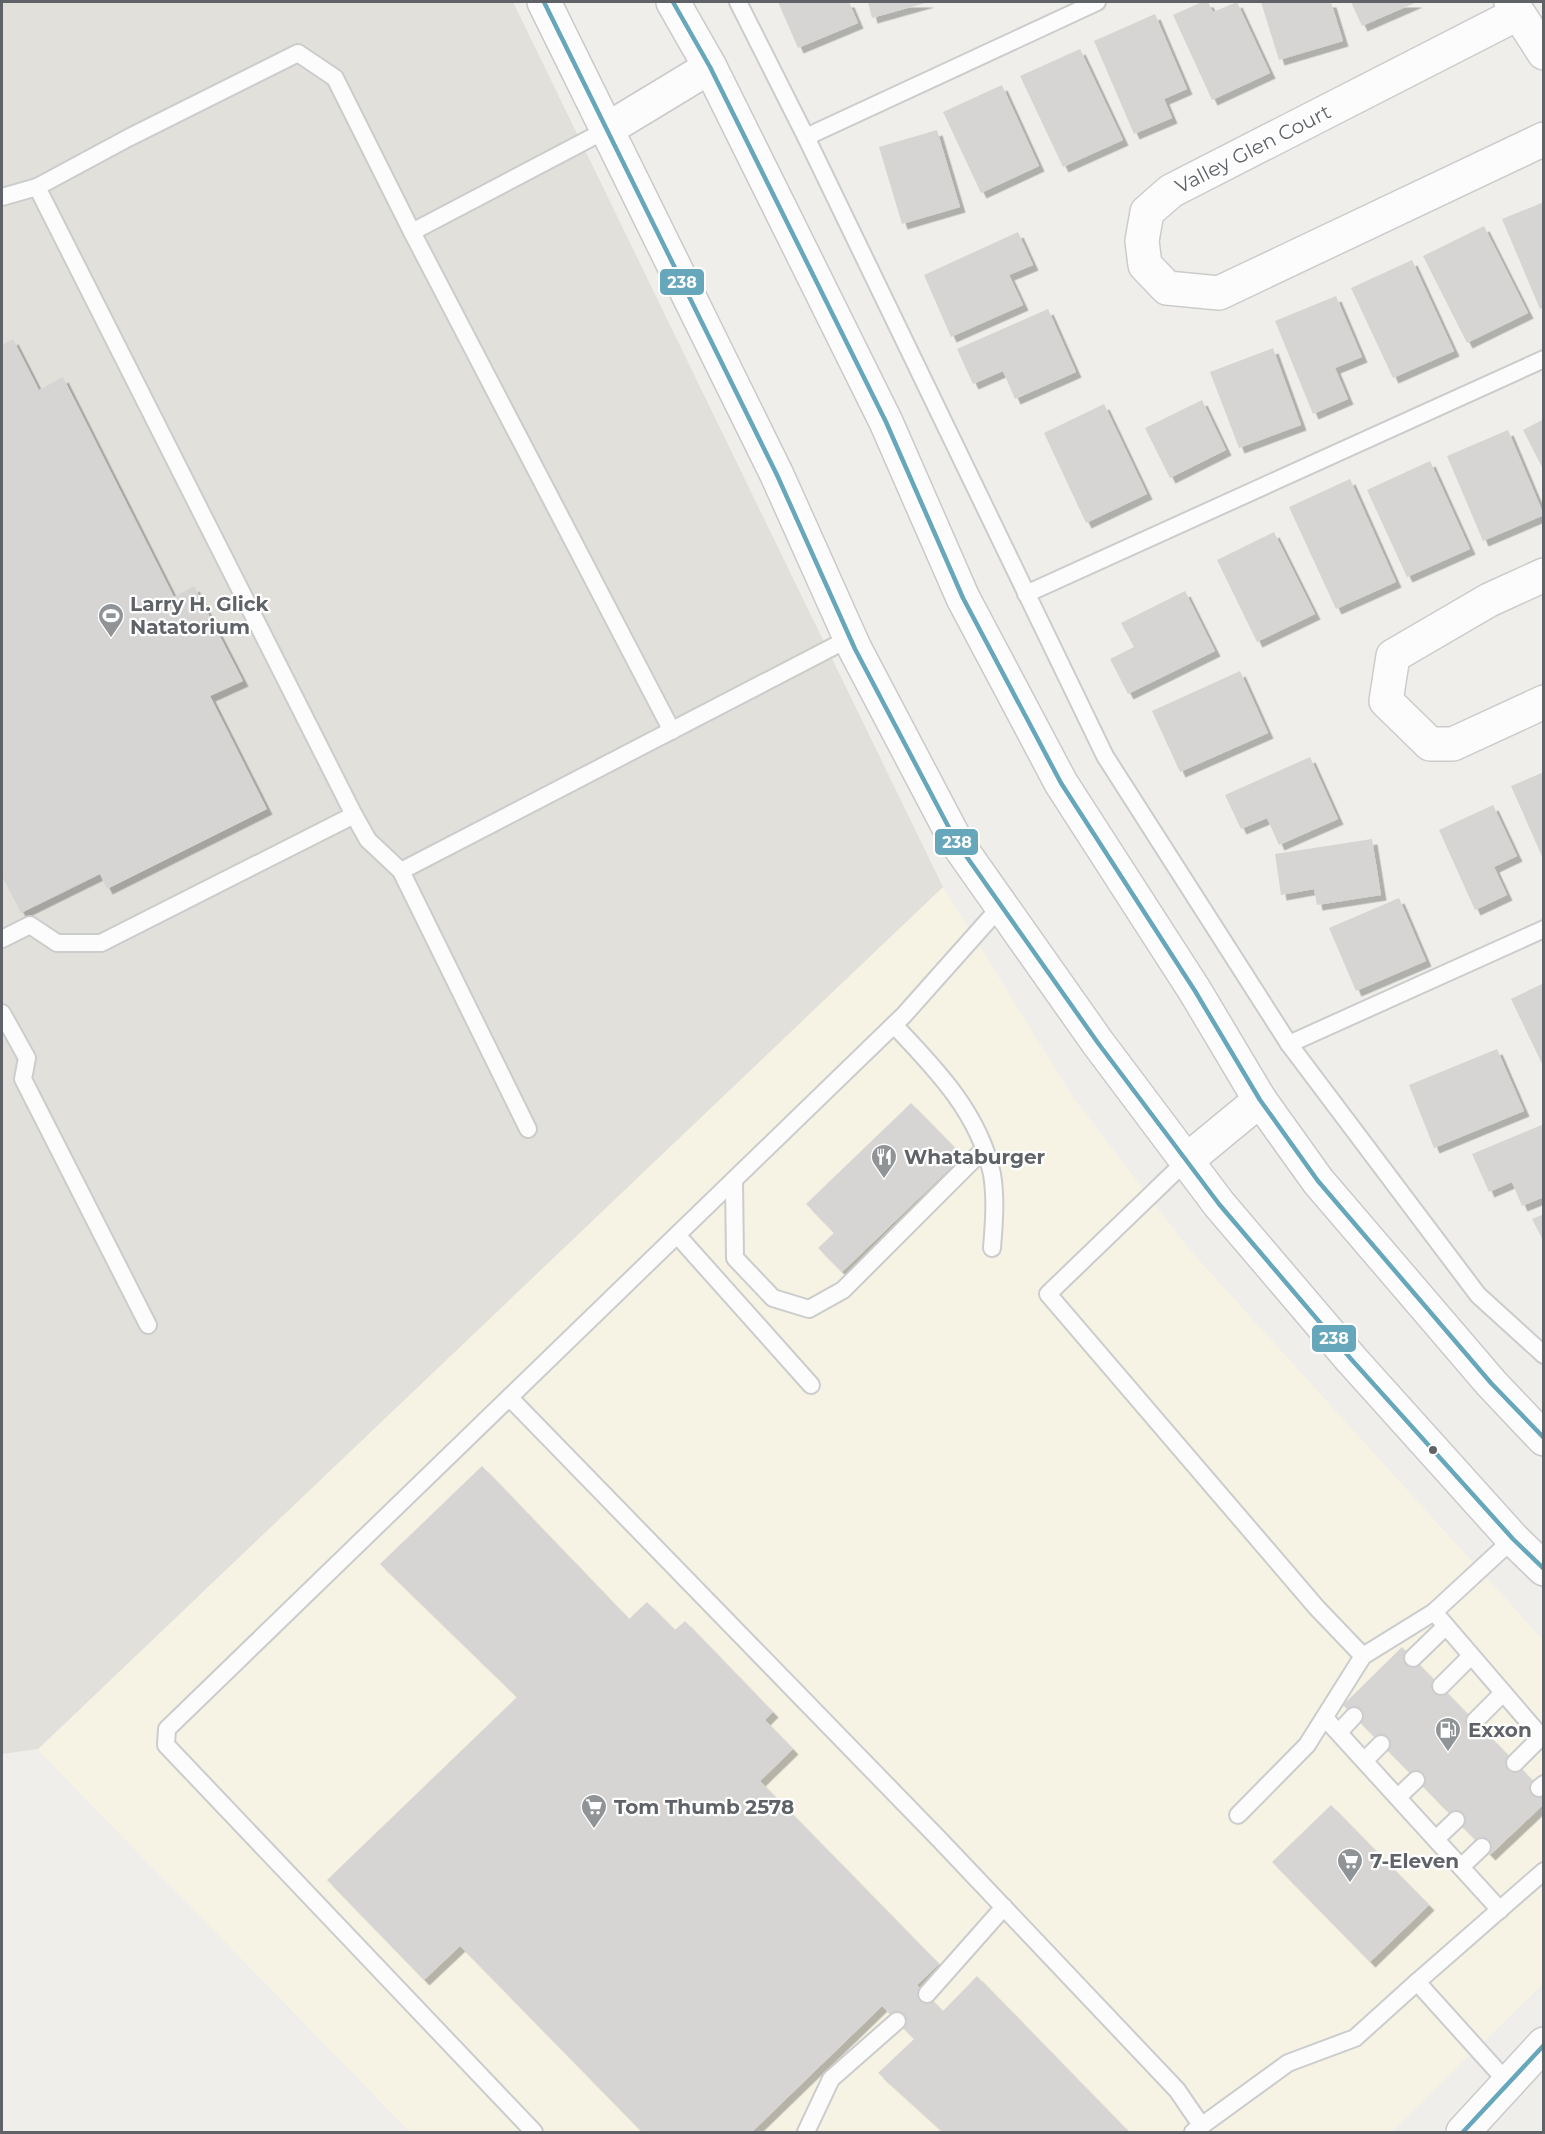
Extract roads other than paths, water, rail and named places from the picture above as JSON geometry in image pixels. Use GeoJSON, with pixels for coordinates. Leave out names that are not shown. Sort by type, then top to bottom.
{"type":"FeatureCollection","features":[{"type":"Feature","properties":{"kind":"main road"},"geometry":{"type":"LineString","coordinates":[[544,2],[777,475],[850,638],[957,843],[1098,1043],[1219,1204],[1343,1350],[1513,1539],[1544,1569]]}},
{"type":"Feature","properties":{"kind":"main road"},"geometry":{"type":"LineString","coordinates":[[673,2],[710,67],[886,422],[963,598],[1060,783],[1196,991],[1260,1100],[1318,1181],[1491,1383],[1544,1439]]}},
{"type":"Feature","properties":{"kind":"main road"},"geometry":{"type":"LineString","coordinates":[[1514,8],[1544,53]]}},
{"type":"Feature","properties":{"kind":"main road","name":"Valley Glen Court"},"geometry":{"type":"LineString","coordinates":[[1514,8],[1171,191],[1147,212],[1142,241],[1145,265],[1167,288],[1219,293],[1544,139]]}},
{"type":"Feature","properties":{"kind":"main road"},"geometry":{"type":"LineString","coordinates":[[606,130],[710,67]]}},
{"type":"Feature","properties":{"kind":"main road"},"geometry":{"type":"LineString","coordinates":[[1544,575],[1489,600],[1393,656],[1386,701],[1430,744],[1453,744],[1544,702]]}},
{"type":"Feature","properties":{"kind":"main road"},"geometry":{"type":"LineString","coordinates":[[1186,1161],[1260,1100]]}},
{"type":"Feature","properties":{"kind":"main road"},"geometry":{"type":"LineString","coordinates":[[1463,2133],[1544,2044]]}},
{"type":"Feature","properties":{"kind":"lane"},"geometry":{"type":"LineString","coordinates":[[738,2],[806,136],[1105,756],[1289,1044],[1478,1295],[1544,1355]]}},
{"type":"Feature","properties":{"kind":"lane"},"geometry":{"type":"LineString","coordinates":[[806,136],[1096,2]]}},
{"type":"Feature","properties":{"kind":"lane"},"geometry":{"type":"LineString","coordinates":[[2,197],[37,187],[128,138],[298,53],[334,78],[672,731]]}},
{"type":"Feature","properties":{"kind":"lane"},"geometry":{"type":"LineString","coordinates":[[412,232],[606,130]]}},
{"type":"Feature","properties":{"kind":"lane"},"geometry":{"type":"LineString","coordinates":[[37,187],[354,815],[368,840],[401,871],[528,1129]]}},
{"type":"Feature","properties":{"kind":"lane"},"geometry":{"type":"LineString","coordinates":[[1026,594],[1544,359]]}},
{"type":"Feature","properties":{"kind":"lane"},"geometry":{"type":"LineString","coordinates":[[401,871],[850,638]]}},
{"type":"Feature","properties":{"kind":"lane"},"geometry":{"type":"LineString","coordinates":[[2,939],[30,925],[57,943],[101,943],[354,815]]}},
{"type":"Feature","properties":{"kind":"lane"},"geometry":{"type":"LineString","coordinates":[[534,2133],[166,1745],[167,1729],[894,1025],[1001,906]]}},
{"type":"Feature","properties":{"kind":"lane"},"geometry":{"type":"LineString","coordinates":[[1289,1044],[1544,929]]}},
{"type":"Feature","properties":{"kind":"lane"},"geometry":{"type":"LineString","coordinates":[[2,1013],[27,1058],[22,1079],[148,1325]]}},
{"type":"Feature","properties":{"kind":"lane"},"geometry":{"type":"LineString","coordinates":[[894,1025],[943,1077],[973,1122],[992,1174],[995,1216],[992,1248]]}},
{"type":"Feature","properties":{"kind":"lane"},"geometry":{"type":"LineString","coordinates":[[734,1180],[735,1258],[773,1298],[809,1308],[843,1290],[983,1150]]}},
{"type":"Feature","properties":{"kind":"lane"},"geometry":{"type":"LineString","coordinates":[[1186,1161],[1048,1294],[1317,1608],[1363,1656]]}},
{"type":"Feature","properties":{"kind":"lane"},"geometry":{"type":"LineString","coordinates":[[678,1236],[811,1385]]}},
{"type":"Feature","properties":{"kind":"lane"},"geometry":{"type":"LineString","coordinates":[[510,1398],[1004,1907],[1177,2090],[1198,2130],[1288,2063],[1355,2038],[1544,1871]]}},
{"type":"Feature","properties":{"kind":"lane"},"geometry":{"type":"LineString","coordinates":[[1238,1815],[1307,1745],[1363,1656],[1434,1612],[1513,1539]]}},
{"type":"Feature","properties":{"kind":"lane"},"geometry":{"type":"LineString","coordinates":[[1434,1612],[1542,1738],[1515,1763]]}},
{"type":"Feature","properties":{"kind":"lane"},"geometry":{"type":"LineString","coordinates":[[1413,1658],[1446,1626]]}},
{"type":"Feature","properties":{"kind":"lane"},"geometry":{"type":"LineString","coordinates":[[1441,1686],[1471,1656]]}},
{"type":"Feature","properties":{"kind":"lane"},"geometry":{"type":"LineString","coordinates":[[1474,1721],[1503,1693]]}},
{"type":"Feature","properties":{"kind":"lane"},"geometry":{"type":"LineString","coordinates":[[1339,1732],[1354,1716]]}},
{"type":"Feature","properties":{"kind":"lane"},"geometry":{"type":"LineString","coordinates":[[1325,1718],[1500,1910]]}},
{"type":"Feature","properties":{"kind":"lane"},"geometry":{"type":"LineString","coordinates":[[1365,1760],[1381,1744]]}},
{"type":"Feature","properties":{"kind":"lane"},"geometry":{"type":"LineString","coordinates":[[1398,1797],[1416,1780]]}},
{"type":"Feature","properties":{"kind":"lane"},"geometry":{"type":"LineString","coordinates":[[1437,1839],[1456,1821]]}},
{"type":"Feature","properties":{"kind":"lane"},"geometry":{"type":"LineString","coordinates":[[1461,1867],[1482,1847]]}},
{"type":"Feature","properties":{"kind":"lane"},"geometry":{"type":"LineString","coordinates":[[927,1994],[1004,1907]]}},
{"type":"Feature","properties":{"kind":"lane"},"geometry":{"type":"LineString","coordinates":[[1417,1982],[1508,2083]]}},
{"type":"Feature","properties":{"kind":"lane"},"geometry":{"type":"LineString","coordinates":[[806,2133],[831,2079],[897,2021]]}},
{"type":"Feature","properties":{"kind":"place","name":"Larry H. Glick Natatorium"},"geometry":{"type":"Point","coordinates":[111,639]}},
{"type":"Feature","properties":{"kind":"place","name":"Whataburger"},"geometry":{"type":"Point","coordinates":[884,1180]}},
{"type":"Feature","properties":{"kind":"place","name":"Exxon"},"geometry":{"type":"Point","coordinates":[1448,1753]}},
{"type":"Feature","properties":{"kind":"place","name":"Tom Thumb 2578"},"geometry":{"type":"Point","coordinates":[594,1830]}},
{"type":"Feature","properties":{"kind":"place","name":"7-Eleven"},"geometry":{"type":"Point","coordinates":[1350,1884]}}]}
